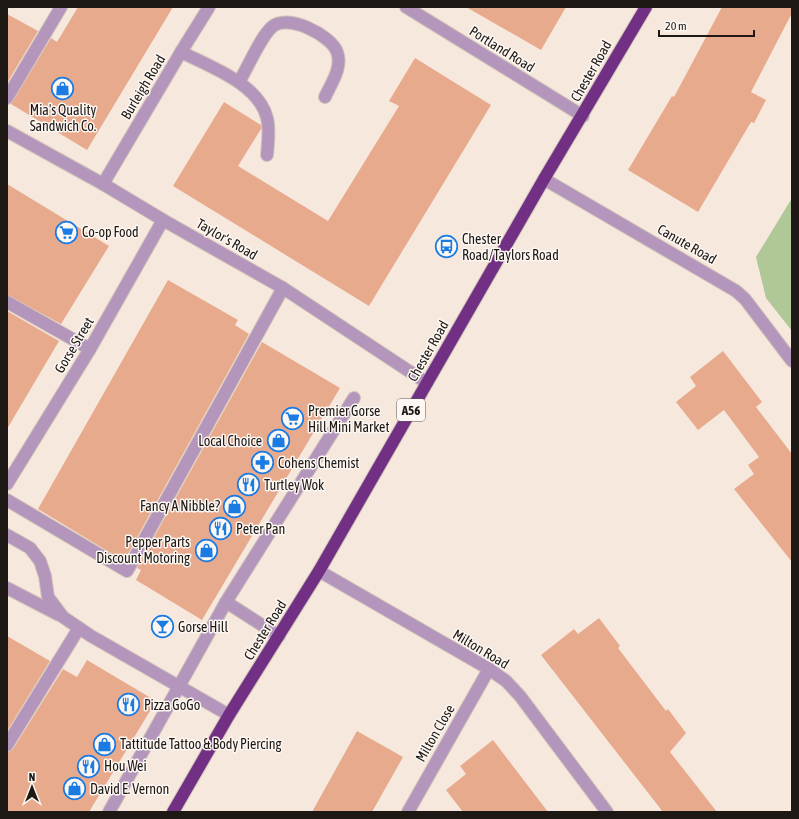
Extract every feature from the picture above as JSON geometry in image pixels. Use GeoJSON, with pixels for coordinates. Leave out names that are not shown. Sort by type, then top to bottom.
{"type":"FeatureCollection","features":[{"type":"Feature","properties":{"kind":"highway","name":"Chester Road"},"geometry":{"type":"LineString","coordinates":[[172,812],[229,715],[319,571],[544,179],[583,116],[646,7]]}},
{"type":"Feature","properties":{"kind":"street"},"geometry":{"type":"LineString","coordinates":[[7,98],[61,7]]}},
{"type":"Feature","properties":{"kind":"street","name":"Burleigh Road"},"geometry":{"type":"LineString","coordinates":[[103,184],[209,7]]}},
{"type":"Feature","properties":{"kind":"street","name":"Portland Road"},"geometry":{"type":"LineString","coordinates":[[406,7],[583,116]]}},
{"type":"Feature","properties":{"kind":"street"},"geometry":{"type":"LineString","coordinates":[[239,82],[265,35],[272,26],[283,22],[296,23],[309,28],[331,42],[337,52],[339,65],[325,97]]}},
{"type":"Feature","properties":{"kind":"street"},"geometry":{"type":"LineString","coordinates":[[181,52],[239,82],[260,102],[267,117],[269,132],[267,155]]}},
{"type":"Feature","properties":{"kind":"street","name":"Taylor's Road"},"geometry":{"type":"LineString","coordinates":[[7,131],[103,184],[283,288],[427,383]]}},
{"type":"Feature","properties":{"kind":"street","name":"Canute Road"},"geometry":{"type":"LineString","coordinates":[[544,179],[725,283],[736,291],[745,299],[792,361]]}},
{"type":"Feature","properties":{"kind":"street","name":"Gorse Street"},"geometry":{"type":"LineString","coordinates":[[7,484],[90,349],[163,220]]}},
{"type":"Feature","properties":{"kind":"street"},"geometry":{"type":"LineString","coordinates":[[7,500],[127,571],[283,288]]}},
{"type":"Feature","properties":{"kind":"street"},"geometry":{"type":"LineString","coordinates":[[7,302],[90,349]]}},
{"type":"Feature","properties":{"kind":"street"},"geometry":{"type":"LineString","coordinates":[[109,812],[226,602],[354,398]]}},
{"type":"Feature","properties":{"kind":"street"},"geometry":{"type":"LineString","coordinates":[[7,535],[30,548],[40,561],[45,576],[48,596],[64,617]]}},
{"type":"Feature","properties":{"kind":"street","name":"Milton Road"},"geometry":{"type":"LineString","coordinates":[[319,571],[489,669],[506,681],[520,696],[607,812]]}},
{"type":"Feature","properties":{"kind":"street"},"geometry":{"type":"LineString","coordinates":[[7,588],[64,617],[79,628],[229,715]]}},
{"type":"Feature","properties":{"kind":"street"},"geometry":{"type":"LineString","coordinates":[[226,602],[279,636]]}},
{"type":"Feature","properties":{"kind":"street"},"geometry":{"type":"LineString","coordinates":[[7,745],[79,628]]}},
{"type":"Feature","properties":{"kind":"street","name":"Milton Close"},"geometry":{"type":"LineString","coordinates":[[408,812],[489,669]]}},
{"type":"Feature","properties":{"kind":"green space"},"geometry":{"type":"Polygon","coordinates":[[[792,198],[792,331],[766,298],[756,257],[792,198]]]}},
{"type":"Feature","properties":{"kind":"building"},"geometry":{"type":"Polygon","coordinates":[[[78,7],[173,7],[87,150],[11,104],[51,38],[57,42],[78,7]]]}},
{"type":"Feature","properties":{"kind":"building"},"geometry":{"type":"Polygon","coordinates":[[[466,7],[566,7],[541,50],[466,7]]]}},
{"type":"Feature","properties":{"kind":"building"},"geometry":{"type":"Polygon","coordinates":[[[722,7],[792,7],[792,13],[751,92],[766,100],[754,123],[751,122],[698,212],[628,170],[672,96],[674,97],[722,7]]]}},
{"type":"Feature","properties":{"kind":"building"},"geometry":{"type":"Polygon","coordinates":[[[7,14],[38,31],[7,83],[7,14]]]}},
{"type":"Feature","properties":{"kind":"building"},"geometry":{"type":"Polygon","coordinates":[[[415,58],[491,105],[369,306],[173,186],[224,102],[261,125],[261,129],[238,166],[328,221],[399,106],[389,101],[415,58]]]}},
{"type":"Feature","properties":{"kind":"building"},"geometry":{"type":"Polygon","coordinates":[[[7,184],[109,246],[61,324],[7,295],[7,184]]]}},
{"type":"Feature","properties":{"kind":"building"},"geometry":{"type":"Polygon","coordinates":[[[168,280],[238,320],[235,325],[249,334],[124,561],[38,509],[168,280]]]}},
{"type":"Feature","properties":{"kind":"building"},"geometry":{"type":"Polygon","coordinates":[[[7,311],[59,341],[7,429],[7,311]]]}},
{"type":"Feature","properties":{"kind":"building"},"geometry":{"type":"Polygon","coordinates":[[[262,342],[340,388],[202,620],[136,580],[141,570],[137,568],[262,342]]]}},
{"type":"Feature","properties":{"kind":"building"},"geometry":{"type":"Polygon","coordinates":[[[723,351],[762,402],[756,407],[792,454],[792,562],[734,489],[754,474],[748,465],[759,457],[724,410],[698,430],[676,402],[696,386],[690,377],[723,351]]]}},
{"type":"Feature","properties":{"kind":"building"},"geometry":{"type":"Polygon","coordinates":[[[599,618],[620,646],[618,648],[666,711],[668,709],[686,733],[670,752],[717,812],[663,812],[541,655],[574,629],[578,634],[599,618]]]}},
{"type":"Feature","properties":{"kind":"building"},"geometry":{"type":"Polygon","coordinates":[[[7,636],[50,661],[7,731],[7,636]]]}},
{"type":"Feature","properties":{"kind":"building"},"geometry":{"type":"Polygon","coordinates":[[[87,660],[156,701],[89,812],[7,812],[7,752],[13,749],[63,669],[77,677],[87,660]]]}},
{"type":"Feature","properties":{"kind":"building"},"geometry":{"type":"Polygon","coordinates":[[[357,731],[403,757],[372,812],[312,812],[357,731]]]}},
{"type":"Feature","properties":{"kind":"building"},"geometry":{"type":"Polygon","coordinates":[[[493,740],[548,812],[463,812],[446,790],[466,774],[460,766],[493,740]]]}},
{"type":"Feature","properties":{"kind":"place","name":"Mia's Quality Sandwich Co."},"geometry":{"type":"Point","coordinates":[63,88]}},
{"type":"Feature","properties":{"kind":"place","name":"Co-op Food"},"geometry":{"type":"Point","coordinates":[66,232]}},
{"type":"Feature","properties":{"kind":"place","name":"Chester Road/Taylors Road"},"geometry":{"type":"Point","coordinates":[446,247]}},
{"type":"Feature","properties":{"kind":"place","name":"Premier Gorse Hill Mini Market"},"geometry":{"type":"Point","coordinates":[292,419]}},
{"type":"Feature","properties":{"kind":"place","name":"Local Choice"},"geometry":{"type":"Point","coordinates":[278,441]}},
{"type":"Feature","properties":{"kind":"place","name":"Cohens Chemist"},"geometry":{"type":"Point","coordinates":[263,463]}},
{"type":"Feature","properties":{"kind":"place","name":"Turtley Wok"},"geometry":{"type":"Point","coordinates":[249,485]}},
{"type":"Feature","properties":{"kind":"place","name":"Fancy A Nibble?"},"geometry":{"type":"Point","coordinates":[235,506]}},
{"type":"Feature","properties":{"kind":"place","name":"Peter Pan"},"geometry":{"type":"Point","coordinates":[220,529]}},
{"type":"Feature","properties":{"kind":"place","name":"Pepper Parts Discount Motoring"},"geometry":{"type":"Point","coordinates":[206,550]}},
{"type":"Feature","properties":{"kind":"place","name":"Gorse Hill"},"geometry":{"type":"Point","coordinates":[162,627]}},
{"type":"Feature","properties":{"kind":"place","name":"Pizza GoGo"},"geometry":{"type":"Point","coordinates":[128,705]}},
{"type":"Feature","properties":{"kind":"place","name":"Tattitude Tattoo & Body Piercing"},"geometry":{"type":"Point","coordinates":[104,744]}},
{"type":"Feature","properties":{"kind":"place","name":"Hou Wei"},"geometry":{"type":"Point","coordinates":[89,766]}},
{"type":"Feature","properties":{"kind":"place","name":"David E. Vernon"},"geometry":{"type":"Point","coordinates":[74,789]}}]}
